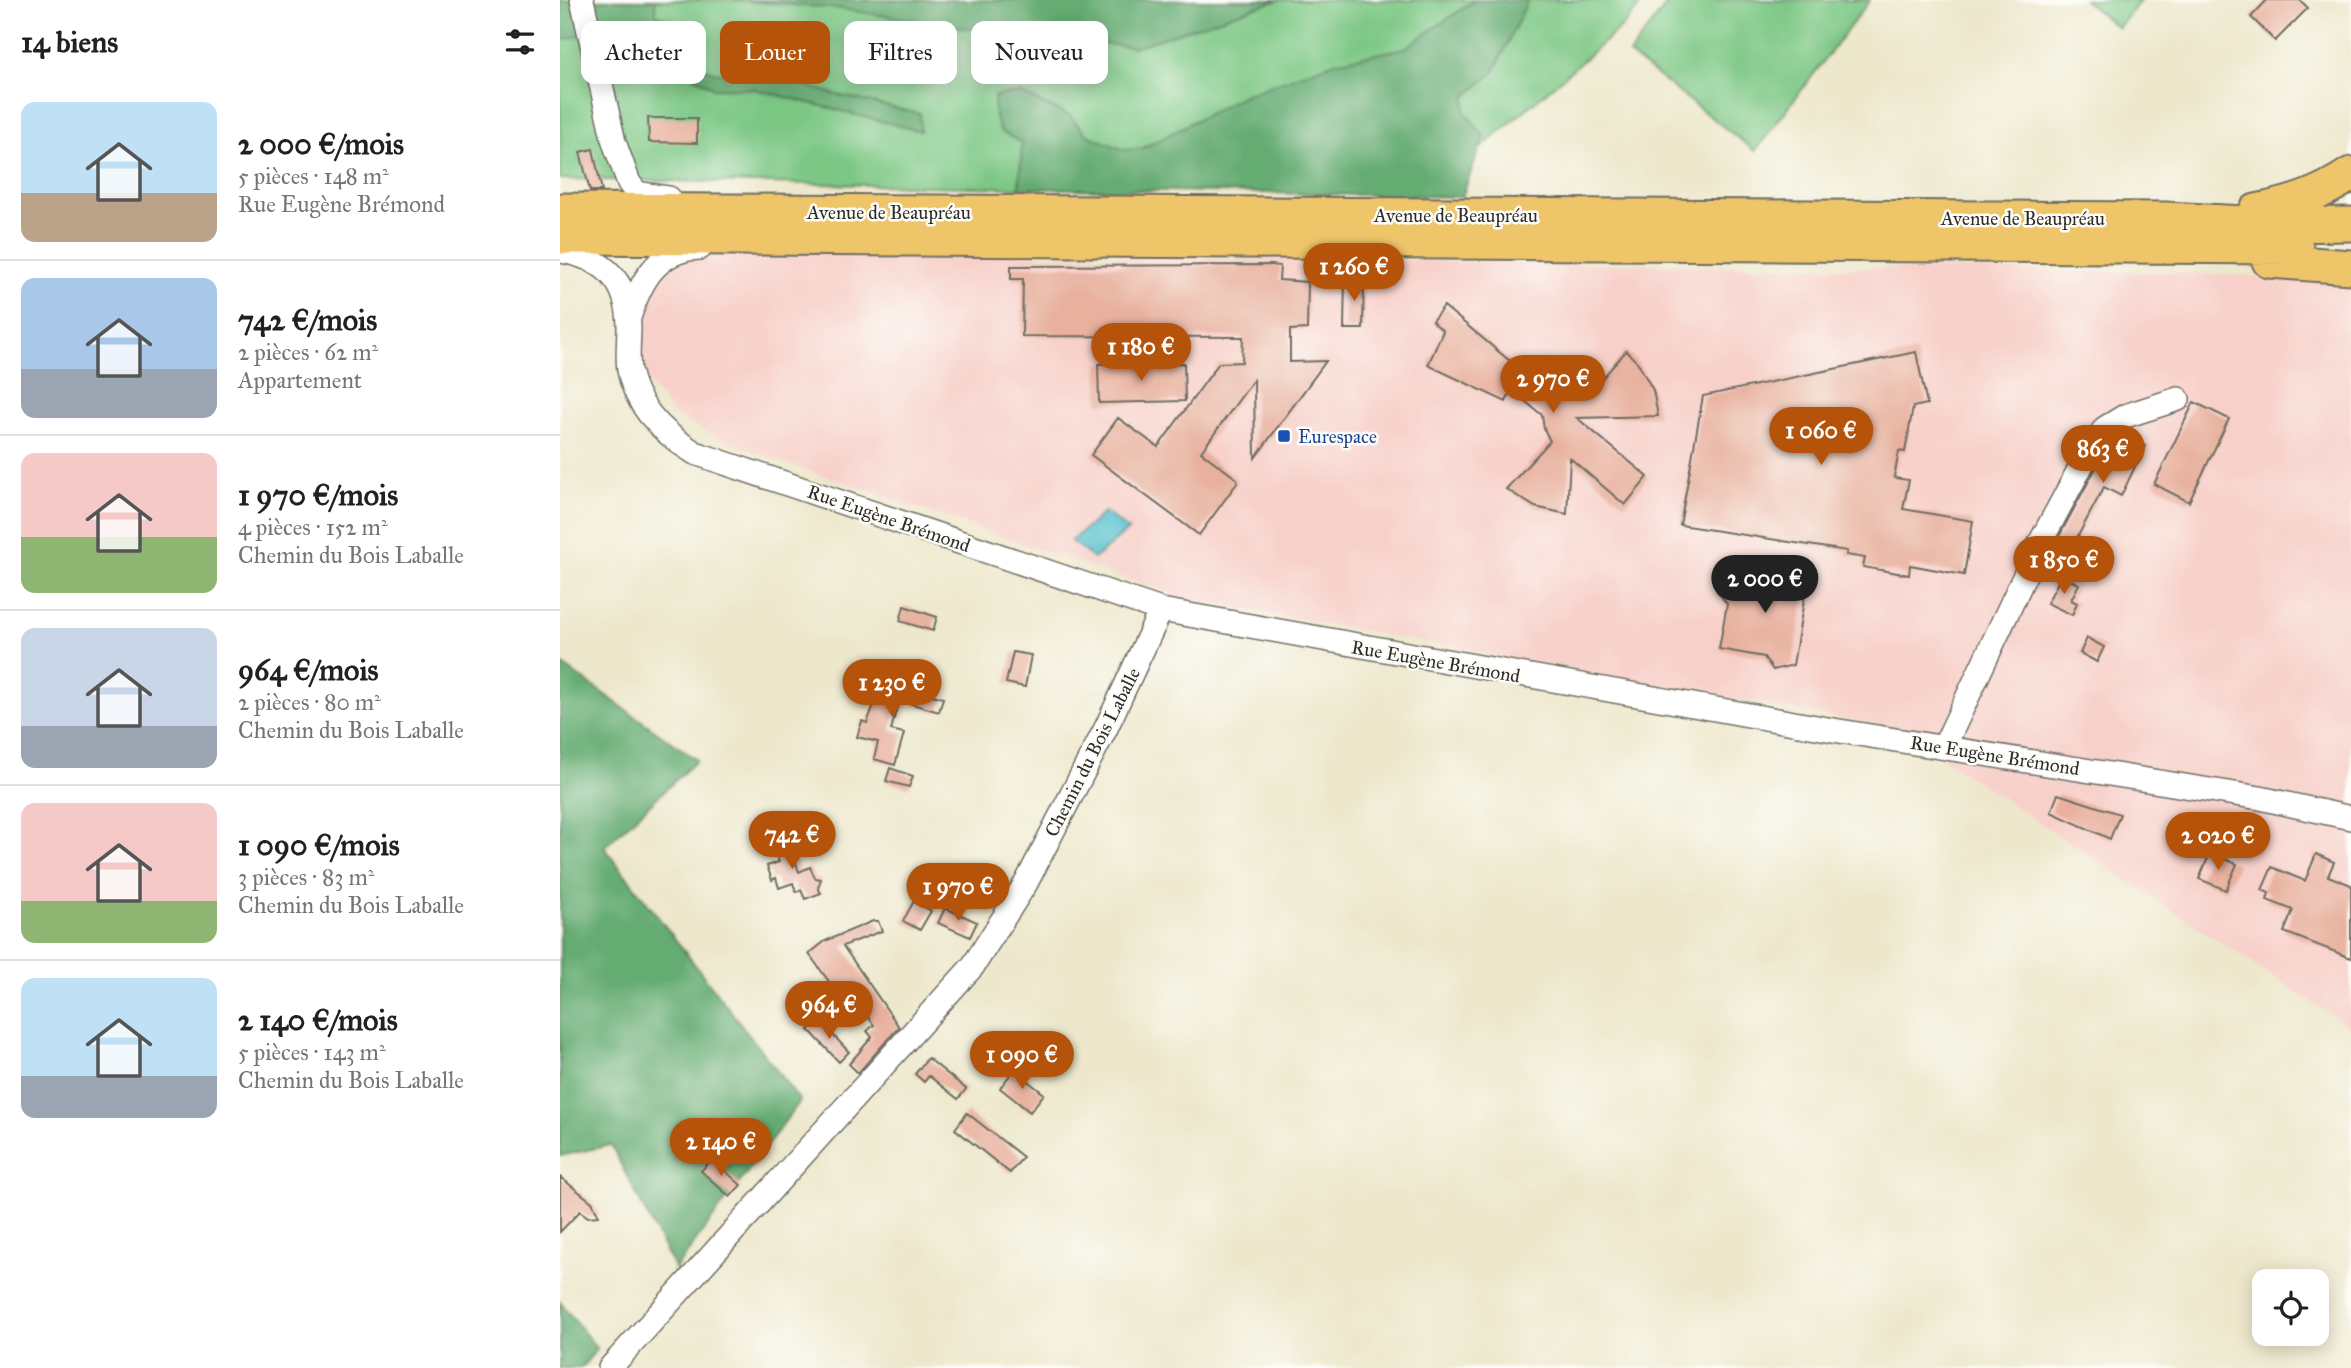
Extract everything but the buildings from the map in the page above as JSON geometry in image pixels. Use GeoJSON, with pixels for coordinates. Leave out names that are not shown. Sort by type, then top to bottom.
{"type":"FeatureCollection","features":[{"type":"Feature","properties":{"kind":"highway"},"geometry":{"type":"LineString","coordinates":[[2166,219],[2187,215],[2248,213],[2291,205],[2324,192],[2351,174]]}},
{"type":"Feature","properties":{"kind":"highway","name":"Avenue de Beaupréau"},"geometry":{"type":"LineString","coordinates":[[560,210],[2166,219],[2286,225],[2351,224]]}},
{"type":"Feature","properties":{"kind":"highway","name":"Avenue de Beaupréau"},"geometry":{"type":"LineString","coordinates":[[560,237],[2351,247]]}},
{"type":"Feature","properties":{"kind":"highway"},"geometry":{"type":"LineString","coordinates":[[2072,247],[2113,253],[2303,261],[2351,267]]}},
{"type":"Feature","properties":{"kind":"street"},"geometry":{"type":"LineString","coordinates":[[582,0],[614,142],[629,183],[637,193],[655,198],[868,199],[930,212]]}},
{"type":"Feature","properties":{"kind":"street","name":"Rue Eugène Brémond"},"geometry":{"type":"LineString","coordinates":[[629,321],[638,289],[651,268],[672,254],[694,248],[882,248],[982,240]]}},
{"type":"Feature","properties":{"kind":"street","name":"Rue Eugène Brémond"},"geometry":{"type":"LineString","coordinates":[[560,251],[583,254],[606,269],[625,299],[629,321],[629,370],[643,404],[668,436],[695,453],[1161,610],[1360,648],[2260,798],[2351,818]]}},
{"type":"Feature","properties":{"kind":"street"},"geometry":{"type":"LineString","coordinates":[[1944,747],[2042,541],[2087,455],[2105,428],[2125,415],[2178,398]]}},
{"type":"Feature","properties":{"kind":"street","name":"Chemin du Bois Laballe"},"geometry":{"type":"LineString","coordinates":[[610,1368],[973,966],[1026,883],[1107,728],[1161,610]]}},
{"type":"Feature","properties":{"kind":"shaded area"},"geometry":{"type":"Polygon","coordinates":[[[691,250],[2195,273],[2331,280],[2351,286],[2351,1028],[1943,759],[1937,736],[1186,599],[733,445],[672,414],[645,376],[637,327],[652,282],[691,250]]]}},
{"type":"Feature","properties":{"kind":"green space"},"geometry":{"type":"Polygon","coordinates":[[[560,0],[1644,0],[1625,24],[1425,196],[560,179],[560,0]]]}},
{"type":"Feature","properties":{"kind":"green space"},"geometry":{"type":"Polygon","coordinates":[[[560,0],[655,0],[656,14],[669,21],[581,21],[581,36],[560,40],[560,0]]]}},
{"type":"Feature","properties":{"kind":"green space"},"geometry":{"type":"Polygon","coordinates":[[[735,0],[1278,0],[1135,47],[1108,44],[1108,21],[971,21],[971,29],[957,27],[957,21],[919,21],[841,9],[735,0]]]}},
{"type":"Feature","properties":{"kind":"green space"},"geometry":{"type":"Polygon","coordinates":[[[1475,0],[1528,0],[1494,72],[1466,96],[1465,112],[1484,136],[1462,197],[1019,188],[1022,143],[1000,131],[995,117],[994,96],[1020,93],[1070,116],[1087,135],[1124,150],[1143,148],[1244,95],[1335,62],[1405,48],[1475,0]]]}},
{"type":"Feature","properties":{"kind":"green space"},"geometry":{"type":"Polygon","coordinates":[[[1670,0],[1870,0],[1755,151],[1629,54],[1670,0]]]}},
{"type":"Feature","properties":{"kind":"green space"},"geometry":{"type":"Polygon","coordinates":[[[2084,0],[2141,0],[2118,28],[2084,0]]]}},
{"type":"Feature","properties":{"kind":"green space"},"geometry":{"type":"Polygon","coordinates":[[[706,69],[720,73],[720,84],[800,84],[920,114],[920,131],[754,89],[714,88],[706,83],[706,69]]]}},
{"type":"Feature","properties":{"kind":"green space"},"geometry":{"type":"Polygon","coordinates":[[[560,663],[697,760],[604,847],[800,1101],[675,1269],[611,1145],[560,1156],[560,663]]]}},
{"type":"Feature","properties":{"kind":"green space"},"geometry":{"type":"Polygon","coordinates":[[[560,1302],[597,1349],[581,1368],[560,1368],[560,1302]]]}},
{"type":"Feature","properties":{"kind":"water"},"geometry":{"type":"Polygon","coordinates":[[[1105,512],[1128,530],[1094,559],[1071,541],[1105,512]]]}},
{"type":"Feature","properties":{"kind":"place","name":"Eurespace"},"geometry":{"type":"Point","coordinates":[1284,436]}}]}
